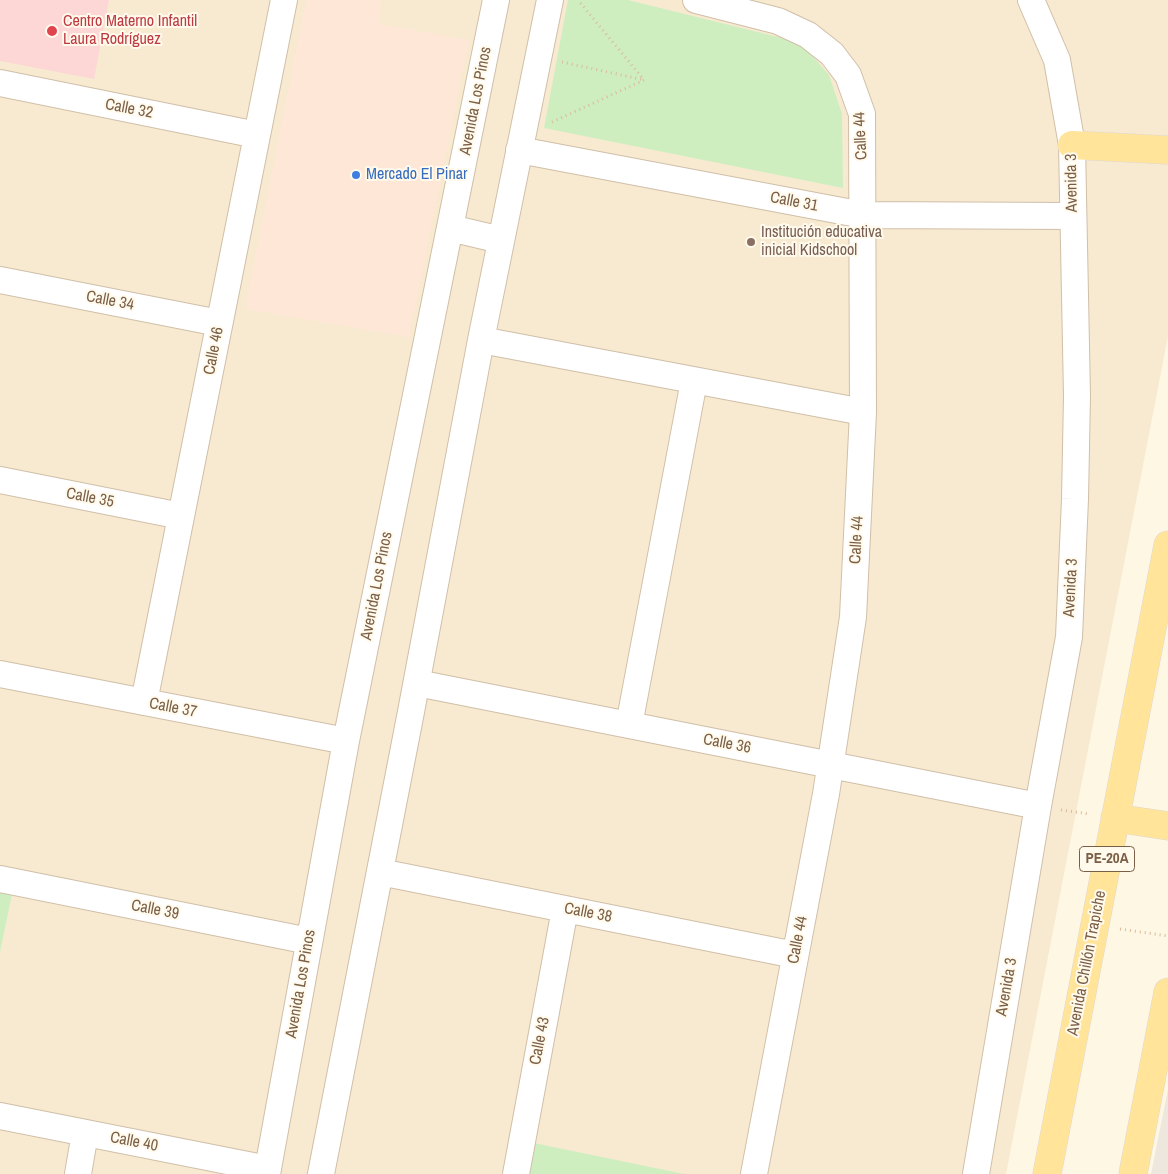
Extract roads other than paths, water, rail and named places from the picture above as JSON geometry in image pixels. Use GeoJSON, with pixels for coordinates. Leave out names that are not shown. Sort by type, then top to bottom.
{"type":"FeatureCollection","features":[{"type":"Feature","properties":{"kind":"main road"},"geometry":{"type":"LineString","coordinates":[[1072,145],[1168,150]]}},
{"type":"Feature","properties":{"kind":"main road","name":"Avenida Chillón Trapiche"},"geometry":{"type":"LineString","coordinates":[[1047,1174],[1168,545]]}},
{"type":"Feature","properties":{"kind":"main road"},"geometry":{"type":"LineString","coordinates":[[1115,818],[1168,826]]}},
{"type":"Feature","properties":{"kind":"main road"},"geometry":{"type":"LineString","coordinates":[[1133,1174],[1168,992]]}},
{"type":"Feature","properties":{"kind":"street","name":"Calle 46"},"geometry":{"type":"LineString","coordinates":[[144,702],[284,0]]}},
{"type":"Feature","properties":{"kind":"street","name":"Avenida Los Pinos"},"geometry":{"type":"LineString","coordinates":[[267,1171],[346,741],[496,0]]}},
{"type":"Feature","properties":{"kind":"street"},"geometry":{"type":"LineString","coordinates":[[321,1174],[417,683],[481,340],[550,0]]}},
{"type":"Feature","properties":{"kind":"street","name":"Calle 44"},"geometry":{"type":"LineString","coordinates":[[696,0],[778,21],[808,35],[832,54],[848,75],[862,114],[863,412],[853,617],[825,803],[754,1174]]}},
{"type":"Feature","properties":{"kind":"street","name":"Avenida 3"},"geometry":{"type":"LineString","coordinates":[[976,1174],[1038,806],[1069,637],[1077,396],[1072,145],[1057,60],[1031,0]]}},
{"type":"Feature","properties":{"kind":"street","name":"Calle 32"},"geometry":{"type":"LineString","coordinates":[[0,83],[257,135]]}},
{"type":"Feature","properties":{"kind":"street","name":"Calle 31"},"geometry":{"type":"LineString","coordinates":[[519,150],[863,215],[1073,216]]}},
{"type":"Feature","properties":{"kind":"street"},"geometry":{"type":"LineString","coordinates":[[450,228],[501,240]]}},
{"type":"Feature","properties":{"kind":"street","name":"Calle 34"},"geometry":{"type":"LineString","coordinates":[[0,280],[220,323]]}},
{"type":"Feature","properties":{"kind":"street"},"geometry":{"type":"LineString","coordinates":[[481,340],[863,412]]}},
{"type":"Feature","properties":{"kind":"street"},"geometry":{"type":"LineString","coordinates":[[629,725],[694,380]]}},
{"type":"Feature","properties":{"kind":"street","name":"Calle 35"},"geometry":{"type":"LineString","coordinates":[[0,480],[181,516]]}},
{"type":"Feature","properties":{"kind":"street","name":"Calle 37"},"geometry":{"type":"LineString","coordinates":[[0,674],[346,741]]}},
{"type":"Feature","properties":{"kind":"street","name":"Calle 36"},"geometry":{"type":"LineString","coordinates":[[417,683],[1038,806]]}},
{"type":"Feature","properties":{"kind":"street","name":"Calle 38"},"geometry":{"type":"LineString","coordinates":[[380,872],[795,955]]}},
{"type":"Feature","properties":{"kind":"street","name":"Calle 39"},"geometry":{"type":"LineString","coordinates":[[0,879],[309,941]]}},
{"type":"Feature","properties":{"kind":"street","name":"Calle 43"},"geometry":{"type":"LineString","coordinates":[[516,1174],[565,909]]}},
{"type":"Feature","properties":{"kind":"street","name":"Calle 40"},"geometry":{"type":"LineString","coordinates":[[0,1116],[267,1171]]}},
{"type":"Feature","properties":{"kind":"street"},"geometry":{"type":"LineString","coordinates":[[78,1174],[86,1133]]}},
{"type":"Feature","properties":{"kind":"place","name":"Centro Materno Infantil Laura Rodríguez"},"geometry":{"type":"Point","coordinates":[52,31]}},
{"type":"Feature","properties":{"kind":"place","name":"Mercado El Pinar"},"geometry":{"type":"Point","coordinates":[356,175]}},
{"type":"Feature","properties":{"kind":"place","name":"Institución educativa inicial Kidschool"},"geometry":{"type":"Point","coordinates":[751,242]}}]}
